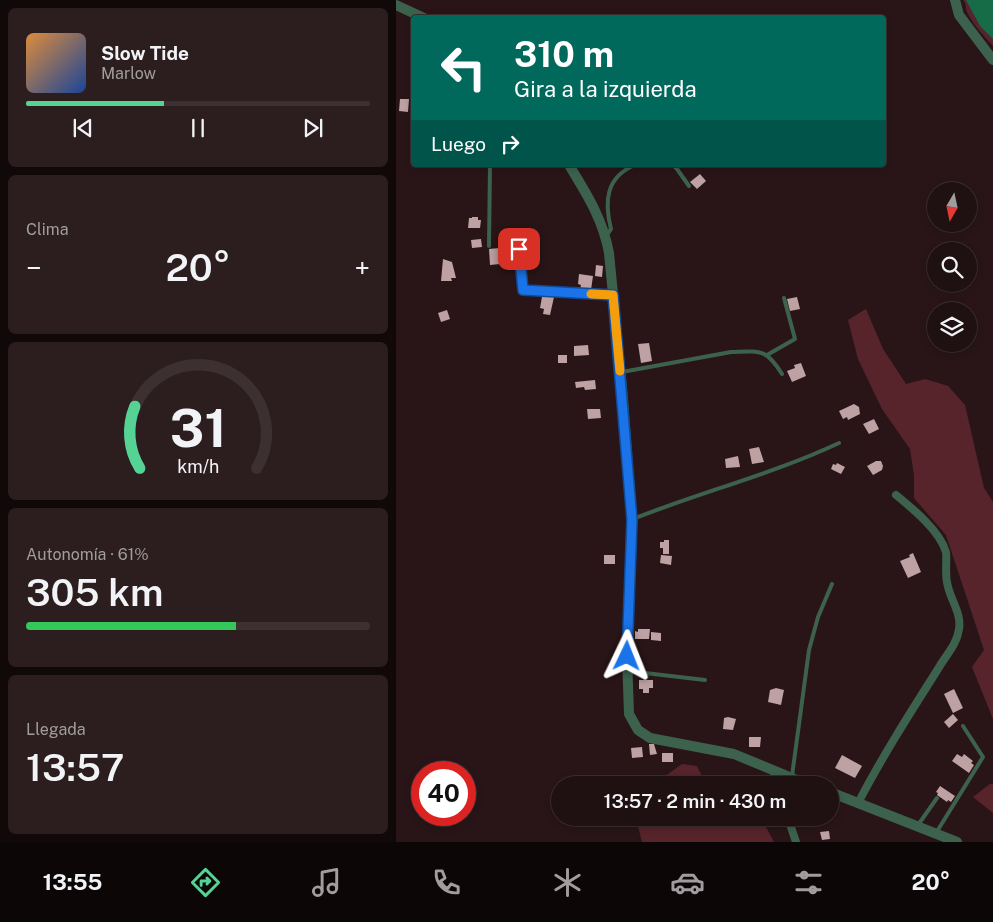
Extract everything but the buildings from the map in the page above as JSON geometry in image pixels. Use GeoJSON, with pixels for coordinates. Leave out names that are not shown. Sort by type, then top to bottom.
{"type":"FeatureCollection","features":[{"type":"Feature","properties":{"kind":"street"},"geometry":{"type":"LineString","coordinates":[[955,0],[959,15],[993,60]]}},
{"type":"Feature","properties":{"kind":"street"},"geometry":{"type":"LineString","coordinates":[[396,5],[418,15]]}},
{"type":"Feature","properties":{"kind":"street"},"geometry":{"type":"LineString","coordinates":[[570,167],[596,211],[606,236],[609,252],[632,520],[627,671],[629,714],[634,725],[641,733],[655,740],[734,754],[786,776]]}},
{"type":"Feature","properties":{"kind":"street"},"geometry":{"type":"LineString","coordinates":[[858,803],[881,760],[956,643],[960,628],[956,605],[947,585],[946,553],[941,542],[916,512],[896,495]]}},
{"type":"Feature","properties":{"kind":"street"},"geometry":{"type":"LineString","coordinates":[[773,770],[775,776]]}},
{"type":"Feature","properties":{"kind":"street"},"geometry":{"type":"LineString","coordinates":[[839,796],[957,842]]}},
{"type":"Feature","properties":{"kind":"street"},"geometry":{"type":"LineString","coordinates":[[791,826],[796,842]]}},
{"type":"Feature","properties":{"kind":"lane"},"geometry":{"type":"LineString","coordinates":[[489,246],[490,167]]}},
{"type":"Feature","properties":{"kind":"lane"},"geometry":{"type":"LineString","coordinates":[[606,236],[611,229],[607,197],[610,187],[617,177],[632,167]]}},
{"type":"Feature","properties":{"kind":"lane"},"geometry":{"type":"LineString","coordinates":[[675,167],[689,186]]}},
{"type":"Feature","properties":{"kind":"lane"},"geometry":{"type":"LineString","coordinates":[[519,249],[523,290],[613,295]]}},
{"type":"Feature","properties":{"kind":"lane"},"geometry":{"type":"LineString","coordinates":[[767,355],[795,339],[784,298]]}},
{"type":"Feature","properties":{"kind":"lane"},"geometry":{"type":"LineString","coordinates":[[620,372],[731,352],[762,352],[773,358],[782,374]]}},
{"type":"Feature","properties":{"kind":"lane"},"geometry":{"type":"LineString","coordinates":[[632,520],[676,502],[809,457],[839,443]]}},
{"type":"Feature","properties":{"kind":"lane"},"geometry":{"type":"LineString","coordinates":[[792,776],[809,650],[818,617],[832,584]]}},
{"type":"Feature","properties":{"kind":"lane"},"geometry":{"type":"LineString","coordinates":[[627,671],[705,680]]}},
{"type":"Feature","properties":{"kind":"lane"},"geometry":{"type":"LineString","coordinates":[[936,833],[983,757],[963,726]]}},
{"type":"Feature","properties":{"kind":"lane"},"geometry":{"type":"LineString","coordinates":[[917,826],[937,798]]}},
{"type":"Feature","properties":{"kind":"shaded area"},"geometry":{"type":"Polygon","coordinates":[[[963,0],[993,0],[993,46],[972,21],[963,0]]]}},
{"type":"Feature","properties":{"kind":"shaded area"},"geometry":{"type":"Polygon","coordinates":[[[966,0],[993,0],[993,39],[980,26],[966,0]]]}},
{"type":"Feature","properties":{"kind":"shaded area"},"geometry":{"type":"Polygon","coordinates":[[[866,309],[883,349],[906,384],[925,379],[948,386],[965,405],[984,488],[993,502],[993,719],[972,667],[984,650],[946,535],[914,498],[914,475],[910,449],[882,409],[858,359],[848,320],[866,309]]]}},
{"type":"Feature","properties":{"kind":"shaded area"},"geometry":{"type":"Polygon","coordinates":[[[682,764],[697,766],[702,776],[663,776],[682,764]]]}},
{"type":"Feature","properties":{"kind":"shaded area"},"geometry":{"type":"Polygon","coordinates":[[[990,784],[993,784],[993,813],[973,797],[990,784]]]}},
{"type":"Feature","properties":{"kind":"shaded area"},"geometry":{"type":"Polygon","coordinates":[[[638,826],[765,826],[774,842],[642,842],[638,826]]]}},
{"type":"Feature","properties":{"kind":"slow traffic"},"geometry":{"type":"LineString","coordinates":[[591,294],[613,295],[620,371]]}},
{"type":"Feature","properties":{"kind":"route"},"geometry":{"type":"LineString","coordinates":[[519,249],[523,290],[529,292],[613,295],[632,520],[627,656]]}}]}
